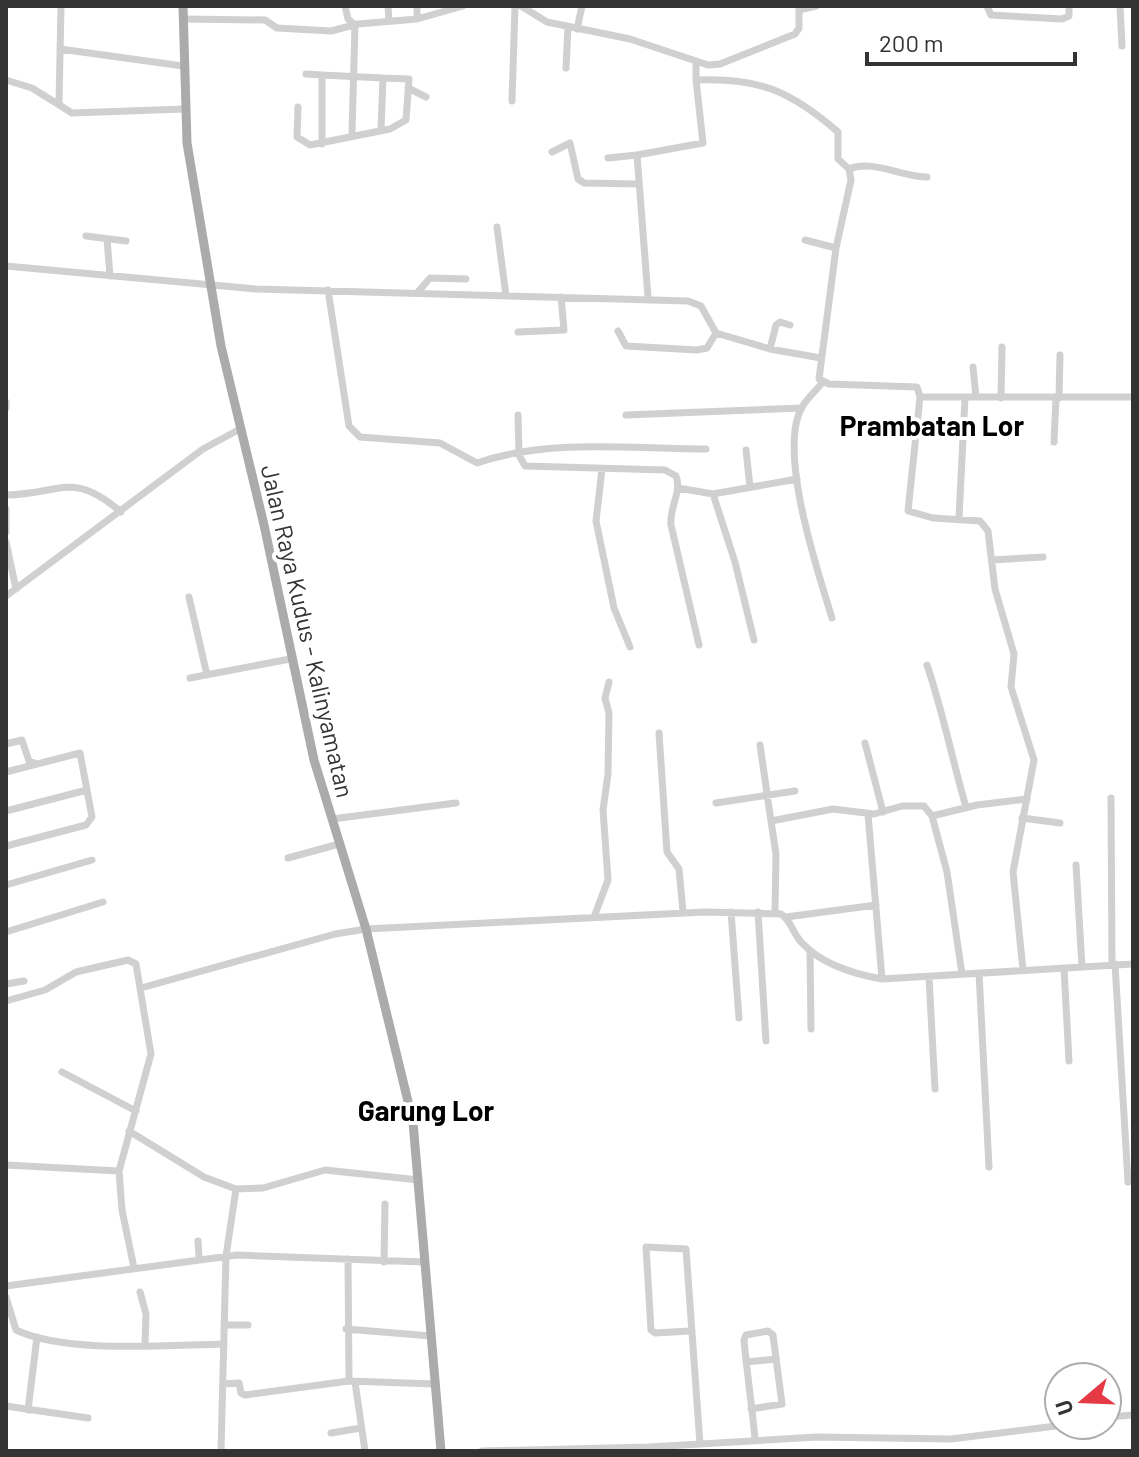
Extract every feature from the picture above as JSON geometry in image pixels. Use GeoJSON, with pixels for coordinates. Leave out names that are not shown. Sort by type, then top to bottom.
{"type":"FeatureCollection","features":[{"type":"Feature","properties":{"kind":"main road","name":"Jalan Raya Kudus - Kalinyamatan"},"geometry":{"type":"LineString","coordinates":[[183,6],[184,109],[209,286],[260,507],[290,659],[339,844],[366,929],[403,1077],[419,1180],[441,1451]]}},
{"type":"Feature","properties":{"kind":"street"},"geometry":{"type":"LineString","coordinates":[[59,103],[61,6]]}},
{"type":"Feature","properties":{"kind":"street"},"geometry":{"type":"LineString","coordinates":[[345,6],[348,19],[355,25]]}},
{"type":"Feature","properties":{"kind":"street"},"geometry":{"type":"LineString","coordinates":[[388,6],[389,21]]}},
{"type":"Feature","properties":{"kind":"street"},"geometry":{"type":"LineString","coordinates":[[417,6],[417,19]]}},
{"type":"Feature","properties":{"kind":"street"},"geometry":{"type":"LineString","coordinates":[[183,19],[265,20],[275,28],[331,31],[355,25],[417,19],[463,6]]}},
{"type":"Feature","properties":{"kind":"street"},"geometry":{"type":"LineString","coordinates":[[512,101],[515,6]]}},
{"type":"Feature","properties":{"kind":"street"},"geometry":{"type":"LineString","coordinates":[[521,6],[542,20],[630,39],[695,69],[753,81],[789,96],[836,130],[838,159],[849,169],[851,180],[836,248],[818,372],[822,383]]}},
{"type":"Feature","properties":{"kind":"street"},"geometry":{"type":"LineString","coordinates":[[566,68],[572,28],[582,6]]}},
{"type":"Feature","properties":{"kind":"street"},"geometry":{"type":"LineString","coordinates":[[695,69],[720,64],[789,37],[798,31],[799,8],[816,6]]}},
{"type":"Feature","properties":{"kind":"street"},"geometry":{"type":"LineString","coordinates":[[987,6],[991,15],[1062,19],[1069,16],[1069,6]]}},
{"type":"Feature","properties":{"kind":"street"},"geometry":{"type":"LineString","coordinates":[[1120,6],[1122,46]]}},
{"type":"Feature","properties":{"kind":"street"},"geometry":{"type":"LineString","coordinates":[[352,133],[355,25]]}},
{"type":"Feature","properties":{"kind":"street"},"geometry":{"type":"LineString","coordinates":[[60,49],[183,66]]}},
{"type":"Feature","properties":{"kind":"street"},"geometry":{"type":"LineString","coordinates":[[608,158],[703,143],[695,69]]}},
{"type":"Feature","properties":{"kind":"street"},"geometry":{"type":"LineString","coordinates":[[298,107],[297,137],[310,145],[352,133],[381,130],[406,120],[409,79],[306,74]]}},
{"type":"Feature","properties":{"kind":"street"},"geometry":{"type":"LineString","coordinates":[[322,75],[322,144]]}},
{"type":"Feature","properties":{"kind":"street"},"geometry":{"type":"LineString","coordinates":[[381,130],[383,78]]}},
{"type":"Feature","properties":{"kind":"street"},"geometry":{"type":"LineString","coordinates":[[6,80],[59,103],[72,113],[184,109]]}},
{"type":"Feature","properties":{"kind":"street"},"geometry":{"type":"LineString","coordinates":[[408,88],[426,97]]}},
{"type":"Feature","properties":{"kind":"street"},"geometry":{"type":"LineString","coordinates":[[552,152],[570,143],[578,179],[584,183],[637,184]]}},
{"type":"Feature","properties":{"kind":"street"},"geometry":{"type":"LineString","coordinates":[[637,155],[648,297]]}},
{"type":"Feature","properties":{"kind":"street"},"geometry":{"type":"LineString","coordinates":[[849,169],[862,165],[905,176],[927,177]]}},
{"type":"Feature","properties":{"kind":"street"},"geometry":{"type":"LineString","coordinates":[[497,227],[506,296]]}},
{"type":"Feature","properties":{"kind":"street"},"geometry":{"type":"LineString","coordinates":[[86,236],[126,241]]}},
{"type":"Feature","properties":{"kind":"street"},"geometry":{"type":"LineString","coordinates":[[107,239],[110,276]]}},
{"type":"Feature","properties":{"kind":"street"},"geometry":{"type":"LineString","coordinates":[[805,240],[836,248]]}},
{"type":"Feature","properties":{"kind":"street"},"geometry":{"type":"LineString","coordinates":[[6,266],[209,286],[506,296],[648,297],[699,304],[716,333],[770,349],[821,358]]}},
{"type":"Feature","properties":{"kind":"street"},"geometry":{"type":"LineString","coordinates":[[417,293],[430,278],[466,279]]}},
{"type":"Feature","properties":{"kind":"street"},"geometry":{"type":"LineString","coordinates":[[328,290],[349,426],[354,434],[380,440],[440,443],[477,463],[519,450],[584,447],[706,449]]}},
{"type":"Feature","properties":{"kind":"street"},"geometry":{"type":"LineString","coordinates":[[518,332],[562,332],[565,327],[561,297]]}},
{"type":"Feature","properties":{"kind":"street"},"geometry":{"type":"LineString","coordinates":[[770,349],[776,325],[780,322],[790,325]]}},
{"type":"Feature","properties":{"kind":"street"},"geometry":{"type":"LineString","coordinates":[[618,331],[626,346],[697,350],[707,348],[716,333]]}},
{"type":"Feature","properties":{"kind":"street"},"geometry":{"type":"LineString","coordinates":[[1001,398],[1002,347]]}},
{"type":"Feature","properties":{"kind":"street"},"geometry":{"type":"LineString","coordinates":[[1054,442],[1060,355]]}},
{"type":"Feature","properties":{"kind":"street"},"geometry":{"type":"LineString","coordinates":[[973,367],[976,397]]}},
{"type":"Feature","properties":{"kind":"street"},"geometry":{"type":"LineString","coordinates":[[822,383],[914,386],[920,397],[907,509],[933,518],[980,521],[987,526],[998,603],[1014,654],[1011,687],[1033,751],[1034,770],[1013,872],[1023,970]]}},
{"type":"Feature","properties":{"kind":"street"},"geometry":{"type":"LineString","coordinates":[[822,383],[802,408],[797,427],[797,479],[805,524],[832,618]]}},
{"type":"Feature","properties":{"kind":"street"},"geometry":{"type":"LineString","coordinates":[[920,397],[1133,397]]}},
{"type":"Feature","properties":{"kind":"street"},"geometry":{"type":"LineString","coordinates":[[959,518],[965,398]]}},
{"type":"Feature","properties":{"kind":"street"},"geometry":{"type":"LineString","coordinates":[[626,415],[802,408]]}},
{"type":"Feature","properties":{"kind":"street"},"geometry":{"type":"LineString","coordinates":[[518,415],[521,462],[532,468],[665,470],[676,476],[678,488],[670,512],[671,525],[699,645]]}},
{"type":"Feature","properties":{"kind":"street"},"geometry":{"type":"LineString","coordinates":[[6,596],[203,449],[240,429]]}},
{"type":"Feature","properties":{"kind":"street"},"geometry":{"type":"LineString","coordinates":[[746,450],[750,487]]}},
{"type":"Feature","properties":{"kind":"street"},"geometry":{"type":"LineString","coordinates":[[602,469],[596,521],[614,608],[630,647]]}},
{"type":"Feature","properties":{"kind":"street"},"geometry":{"type":"LineString","coordinates":[[678,488],[713,494],[797,479]]}},
{"type":"Feature","properties":{"kind":"street"},"geometry":{"type":"LineString","coordinates":[[6,495],[79,486],[101,495],[121,512]]}},
{"type":"Feature","properties":{"kind":"street"},"geometry":{"type":"LineString","coordinates":[[713,494],[735,562],[754,640]]}},
{"type":"Feature","properties":{"kind":"street"},"geometry":{"type":"LineString","coordinates":[[6,509],[6,532]]}},
{"type":"Feature","properties":{"kind":"street"},"geometry":{"type":"LineString","coordinates":[[6,542],[16,589]]}},
{"type":"Feature","properties":{"kind":"street"},"geometry":{"type":"LineString","coordinates":[[992,560],[1043,557]]}},
{"type":"Feature","properties":{"kind":"street"},"geometry":{"type":"LineString","coordinates":[[189,597],[207,675]]}},
{"type":"Feature","properties":{"kind":"street"},"geometry":{"type":"LineString","coordinates":[[190,678],[290,659]]}},
{"type":"Feature","properties":{"kind":"street"},"geometry":{"type":"LineString","coordinates":[[927,665],[944,714],[949,750],[966,807]]}},
{"type":"Feature","properties":{"kind":"street"},"geometry":{"type":"LineString","coordinates":[[594,917],[608,880],[603,810],[608,774],[609,713],[605,698],[609,682]]}},
{"type":"Feature","properties":{"kind":"street"},"geometry":{"type":"LineString","coordinates":[[659,733],[667,852],[679,869],[683,912]]}},
{"type":"Feature","properties":{"kind":"street"},"geometry":{"type":"LineString","coordinates":[[6,744],[22,740],[29,761],[35,763]]}},
{"type":"Feature","properties":{"kind":"street"},"geometry":{"type":"LineString","coordinates":[[865,743],[883,812]]}},
{"type":"Feature","properties":{"kind":"street"},"geometry":{"type":"LineString","coordinates":[[760,745],[776,854],[775,912]]}},
{"type":"Feature","properties":{"kind":"street"},"geometry":{"type":"LineString","coordinates":[[6,772],[80,753],[90,822],[6,846]]}},
{"type":"Feature","properties":{"kind":"street"},"geometry":{"type":"LineString","coordinates":[[6,811],[87,790]]}},
{"type":"Feature","properties":{"kind":"street"},"geometry":{"type":"LineString","coordinates":[[716,803],[795,791]]}},
{"type":"Feature","properties":{"kind":"street"},"geometry":{"type":"LineString","coordinates":[[1111,798],[1114,964],[1128,1182]]}},
{"type":"Feature","properties":{"kind":"street"},"geometry":{"type":"LineString","coordinates":[[932,816],[966,807],[1027,799]]}},
{"type":"Feature","properties":{"kind":"street"},"geometry":{"type":"LineString","coordinates":[[332,819],[456,803]]}},
{"type":"Feature","properties":{"kind":"street"},"geometry":{"type":"LineString","coordinates":[[771,821],[833,809],[868,814],[924,806],[932,816],[947,872],[962,974]]}},
{"type":"Feature","properties":{"kind":"street"},"geometry":{"type":"LineString","coordinates":[[868,814],[882,979]]}},
{"type":"Feature","properties":{"kind":"street"},"geometry":{"type":"LineString","coordinates":[[1022,818],[1060,823]]}},
{"type":"Feature","properties":{"kind":"street"},"geometry":{"type":"LineString","coordinates":[[288,858],[339,844]]}},
{"type":"Feature","properties":{"kind":"street"},"geometry":{"type":"LineString","coordinates":[[6,885],[92,860]]}},
{"type":"Feature","properties":{"kind":"street"},"geometry":{"type":"LineString","coordinates":[[1076,865],[1082,967]]}},
{"type":"Feature","properties":{"kind":"street"},"geometry":{"type":"LineString","coordinates":[[6,932],[103,902]]}},
{"type":"Feature","properties":{"kind":"street"},"geometry":{"type":"LineString","coordinates":[[141,988],[335,934],[366,929],[683,912],[775,912],[786,917],[876,905]]}},
{"type":"Feature","properties":{"kind":"street"},"geometry":{"type":"LineString","coordinates":[[731,912],[739,1018]]}},
{"type":"Feature","properties":{"kind":"street"},"geometry":{"type":"LineString","coordinates":[[758,912],[766,1041]]}},
{"type":"Feature","properties":{"kind":"street"},"geometry":{"type":"LineString","coordinates":[[786,917],[797,938],[810,951],[838,967],[882,979],[1133,964]]}},
{"type":"Feature","properties":{"kind":"street"},"geometry":{"type":"LineString","coordinates":[[810,951],[811,1029]]}},
{"type":"Feature","properties":{"kind":"street"},"geometry":{"type":"LineString","coordinates":[[6,1001],[45,990],[76,972],[128,960],[136,964],[151,1045],[119,1171],[122,1210],[134,1268]]}},
{"type":"Feature","properties":{"kind":"street"},"geometry":{"type":"LineString","coordinates":[[1064,968],[1069,1061]]}},
{"type":"Feature","properties":{"kind":"street"},"geometry":{"type":"LineString","coordinates":[[979,973],[989,1167]]}},
{"type":"Feature","properties":{"kind":"street"},"geometry":{"type":"LineString","coordinates":[[929,977],[935,1089]]}},
{"type":"Feature","properties":{"kind":"street"},"geometry":{"type":"LineString","coordinates":[[6,984],[24,981]]}},
{"type":"Feature","properties":{"kind":"street"},"geometry":{"type":"LineString","coordinates":[[62,1072],[136,1111]]}},
{"type":"Feature","properties":{"kind":"street"},"geometry":{"type":"LineString","coordinates":[[129,1131],[204,1177],[236,1189],[263,1188],[325,1170],[419,1180]]}},
{"type":"Feature","properties":{"kind":"street"},"geometry":{"type":"LineString","coordinates":[[6,1165],[119,1171]]}},
{"type":"Feature","properties":{"kind":"street"},"geometry":{"type":"LineString","coordinates":[[221,1451],[226,1256],[236,1189]]}},
{"type":"Feature","properties":{"kind":"street"},"geometry":{"type":"LineString","coordinates":[[384,1262],[385,1204]]}},
{"type":"Feature","properties":{"kind":"street"},"geometry":{"type":"LineString","coordinates":[[198,1241],[199,1257]]}},
{"type":"Feature","properties":{"kind":"street"},"geometry":{"type":"LineString","coordinates":[[690,1331],[655,1333],[651,1330],[646,1247],[686,1249],[700,1444]]}},
{"type":"Feature","properties":{"kind":"street"},"geometry":{"type":"LineString","coordinates":[[6,1286],[199,1257],[266,1254],[424,1262]]}},
{"type":"Feature","properties":{"kind":"street"},"geometry":{"type":"LineString","coordinates":[[348,1259],[346,1329],[365,1451]]}},
{"type":"Feature","properties":{"kind":"street"},"geometry":{"type":"LineString","coordinates":[[140,1292],[146,1314],[145,1344]]}},
{"type":"Feature","properties":{"kind":"street"},"geometry":{"type":"LineString","coordinates":[[6,1297],[16,1330],[37,1337],[75,1345],[224,1344]]}},
{"type":"Feature","properties":{"kind":"street"},"geometry":{"type":"LineString","coordinates":[[224,1325],[248,1325]]}},
{"type":"Feature","properties":{"kind":"street"},"geometry":{"type":"LineString","coordinates":[[346,1329],[431,1336]]}},
{"type":"Feature","properties":{"kind":"street"},"geometry":{"type":"LineString","coordinates":[[751,1409],[782,1404],[773,1335],[768,1331],[744,1337],[751,1409],[755,1439]]}},
{"type":"Feature","properties":{"kind":"street"},"geometry":{"type":"LineString","coordinates":[[28,1410],[37,1337]]}},
{"type":"Feature","properties":{"kind":"street"},"geometry":{"type":"LineString","coordinates":[[746,1362],[776,1359]]}},
{"type":"Feature","properties":{"kind":"street"},"geometry":{"type":"LineString","coordinates":[[223,1384],[239,1383],[241,1393],[245,1395],[352,1381],[434,1384]]}},
{"type":"Feature","properties":{"kind":"street"},"geometry":{"type":"LineString","coordinates":[[6,1406],[88,1418]]}},
{"type":"Feature","properties":{"kind":"street"},"geometry":{"type":"LineString","coordinates":[[331,1433],[361,1428]]}},
{"type":"Feature","properties":{"kind":"street"},"geometry":{"type":"LineString","coordinates":[[482,1451],[700,1444],[755,1439],[951,1439],[1043,1428]]}},
{"type":"Feature","properties":{"kind":"district","name":"Prambatan Lor"},"geometry":{"type":"Point","coordinates":[932,425]}},
{"type":"Feature","properties":{"kind":"district","name":"Garung Lor"},"geometry":{"type":"Point","coordinates":[426,1110]}}]}
